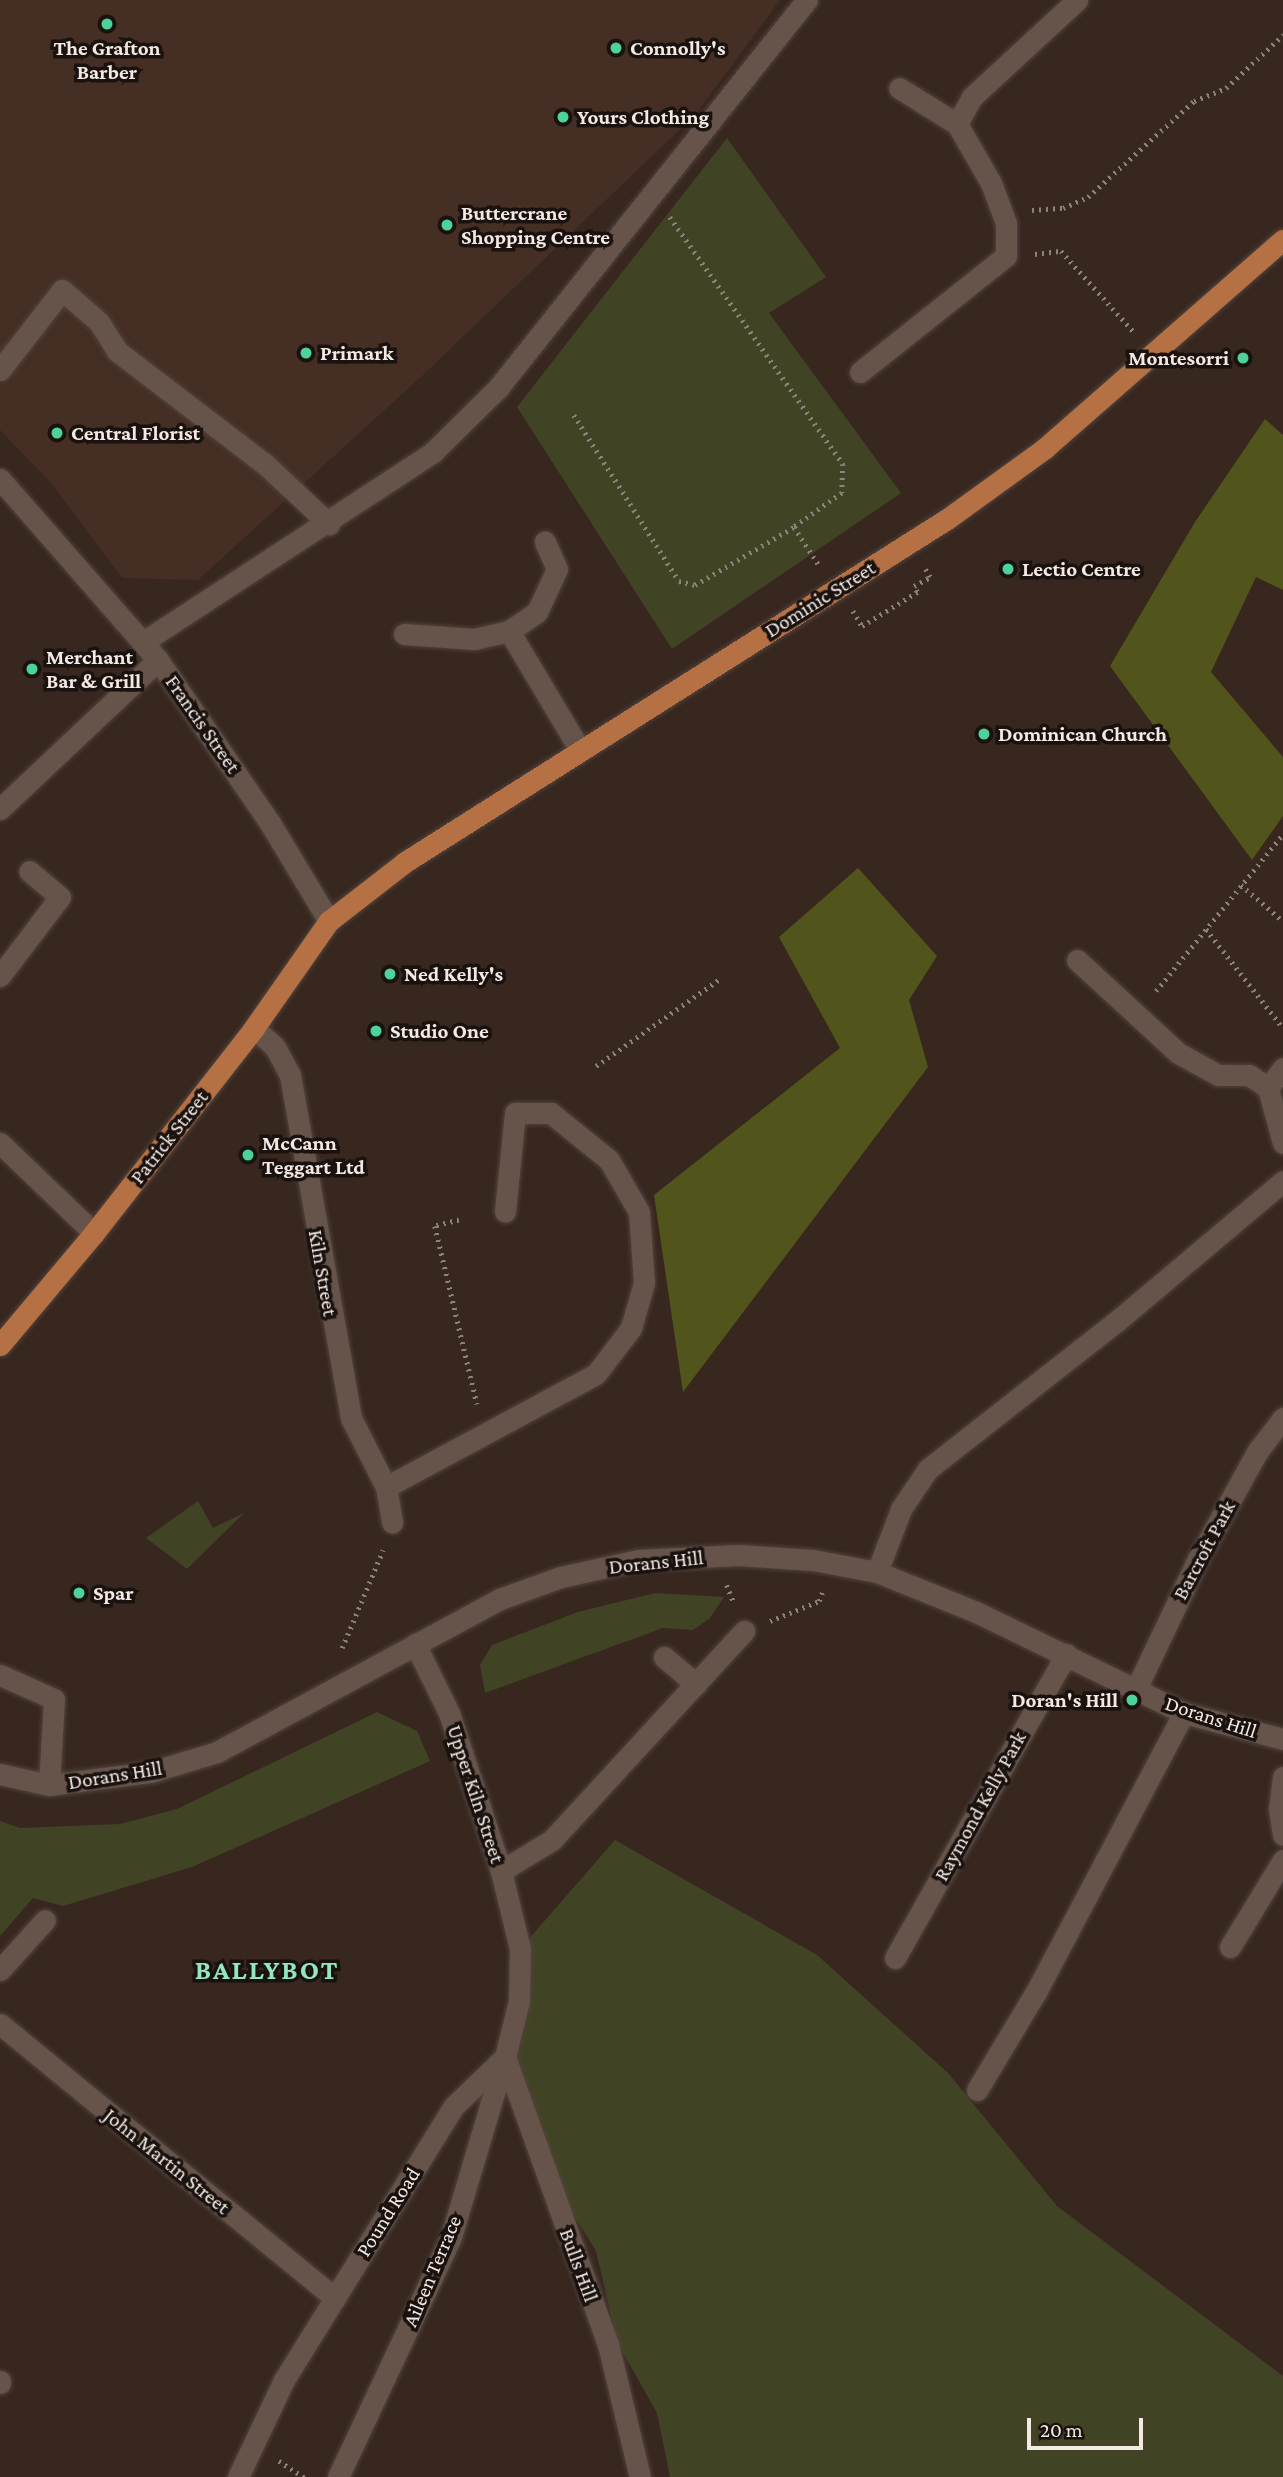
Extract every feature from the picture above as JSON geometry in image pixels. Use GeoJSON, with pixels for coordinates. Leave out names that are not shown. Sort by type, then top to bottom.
{"type":"FeatureCollection","features":[{"type":"Feature","properties":{"kind":"main road","name":"Dominic Street"},"geometry":{"type":"LineString","coordinates":[[329,921],[405,862],[947,519],[1045,448],[1283,240]]}},
{"type":"Feature","properties":{"kind":"main road","name":"Patrick Street"},"geometry":{"type":"LineString","coordinates":[[0,1345],[94,1233],[254,1028],[329,921]]}},
{"type":"Feature","properties":{"kind":"street"},"geometry":{"type":"LineString","coordinates":[[143,642],[328,524],[433,452],[498,388],[807,0]]}},
{"type":"Feature","properties":{"kind":"street"},"geometry":{"type":"LineString","coordinates":[[957,124],[972,97],[1077,0]]}},
{"type":"Feature","properties":{"kind":"street"},"geometry":{"type":"LineString","coordinates":[[860,372],[1006,256],[1002,212],[991,183],[957,124],[899,89]]}},
{"type":"Feature","properties":{"kind":"street"},"geometry":{"type":"LineString","coordinates":[[0,370],[62,290],[99,322],[117,351],[265,464],[328,524]]}},
{"type":"Feature","properties":{"kind":"street","name":"Francis Street"},"geometry":{"type":"LineString","coordinates":[[0,479],[158,660],[270,823],[329,921]]}},
{"type":"Feature","properties":{"kind":"street"},"geometry":{"type":"LineString","coordinates":[[404,634],[474,639],[509,631],[537,612],[557,569],[545,542]]}},
{"type":"Feature","properties":{"kind":"street"},"geometry":{"type":"LineString","coordinates":[[509,631],[580,750]]}},
{"type":"Feature","properties":{"kind":"street"},"geometry":{"type":"LineString","coordinates":[[0,809],[158,660]]}},
{"type":"Feature","properties":{"kind":"street"},"geometry":{"type":"LineString","coordinates":[[0,976],[60,897],[29,871]]}},
{"type":"Feature","properties":{"kind":"street"},"geometry":{"type":"LineString","coordinates":[[1077,960],[1178,1054],[1218,1075],[1249,1075],[1268,1088],[1283,1143]]}},
{"type":"Feature","properties":{"kind":"street","name":"Kiln Street"},"geometry":{"type":"LineString","coordinates":[[254,1028],[275,1047],[290,1075],[351,1418],[386,1487],[392,1522]]}},
{"type":"Feature","properties":{"kind":"street"},"geometry":{"type":"LineString","coordinates":[[1268,1088],[1283,1068]]}},
{"type":"Feature","properties":{"kind":"street"},"geometry":{"type":"LineString","coordinates":[[386,1487],[596,1374],[631,1328],[644,1283],[639,1212],[609,1160],[551,1113],[515,1114],[505,1211]]}},
{"type":"Feature","properties":{"kind":"street"},"geometry":{"type":"LineString","coordinates":[[0,1143],[94,1233]]}},
{"type":"Feature","properties":{"kind":"street"},"geometry":{"type":"LineString","coordinates":[[877,1572],[901,1508],[928,1469],[1117,1321],[1283,1181]]}},
{"type":"Feature","properties":{"kind":"street","name":"Barcroft Park"},"geometry":{"type":"LineString","coordinates":[[1136,1689],[1198,1559],[1257,1452],[1283,1418]]}},
{"type":"Feature","properties":{"kind":"street","name":"Dorans Hill"},"geometry":{"type":"LineString","coordinates":[[0,1774],[49,1785],[151,1772],[217,1752],[500,1600],[561,1577],[638,1560],[716,1556],[836,1564],[877,1572],[1066,1654],[1184,1713],[1283,1739]]}},
{"type":"Feature","properties":{"kind":"street"},"geometry":{"type":"LineString","coordinates":[[501,1871],[552,1840],[744,1631]]}},
{"type":"Feature","properties":{"kind":"street","name":"Upper Kiln Street"},"geometry":{"type":"LineString","coordinates":[[415,1644],[449,1713],[501,1871],[520,1949],[519,2001],[505,2057]]}},
{"type":"Feature","properties":{"kind":"street","name":"Raymond Kelly Park"},"geometry":{"type":"LineString","coordinates":[[895,1958],[1066,1654]]}},
{"type":"Feature","properties":{"kind":"street"},"geometry":{"type":"LineString","coordinates":[[664,1657],[696,1684]]}},
{"type":"Feature","properties":{"kind":"street"},"geometry":{"type":"LineString","coordinates":[[0,1675],[54,1699],[49,1785]]}},
{"type":"Feature","properties":{"kind":"street"},"geometry":{"type":"LineString","coordinates":[[977,2090],[1035,1992],[1184,1713]]}},
{"type":"Feature","properties":{"kind":"street"},"geometry":{"type":"LineString","coordinates":[[1283,1777],[1283,1835]]}},
{"type":"Feature","properties":{"kind":"street"},"geometry":{"type":"LineString","coordinates":[[1230,1947],[1283,1860]]}},
{"type":"Feature","properties":{"kind":"street"},"geometry":{"type":"LineString","coordinates":[[0,1970],[45,1920]]}},
{"type":"Feature","properties":{"kind":"street","name":"John Martin Street"},"geometry":{"type":"LineString","coordinates":[[0,2024],[335,2298]]}},
{"type":"Feature","properties":{"kind":"street","name":"Pound Road"},"geometry":{"type":"LineString","coordinates":[[238,2477],[284,2380],[454,2106],[505,2057]]}},
{"type":"Feature","properties":{"kind":"street","name":"Aileen Terrace"},"geometry":{"type":"LineString","coordinates":[[338,2477],[451,2237],[505,2057]]}},
{"type":"Feature","properties":{"kind":"street","name":"Bulls Hill"},"geometry":{"type":"LineString","coordinates":[[505,2057],[608,2344],[640,2477]]}},
{"type":"Feature","properties":{"kind":"path"},"geometry":{"type":"LineString","coordinates":[[1002,212],[1063,208],[1088,197],[1194,100],[1226,88],[1283,35]]}},
{"type":"Feature","properties":{"kind":"path"},"geometry":{"type":"LineString","coordinates":[[574,415],[679,581],[695,585],[794,527],[842,493],[843,464],[673,220],[650,200]]}},
{"type":"Feature","properties":{"kind":"path"},"geometry":{"type":"LineString","coordinates":[[1006,256],[1061,251],[1154,353]]}},
{"type":"Feature","properties":{"kind":"path"},"geometry":{"type":"LineString","coordinates":[[794,527],[836,589]]}},
{"type":"Feature","properties":{"kind":"path"},"geometry":{"type":"LineString","coordinates":[[851,608],[862,626],[917,592],[914,586],[930,577]]}},
{"type":"Feature","properties":{"kind":"path"},"geometry":{"type":"LineString","coordinates":[[1136,1016],[1283,834]]}},
{"type":"Feature","properties":{"kind":"path"},"geometry":{"type":"LineString","coordinates":[[1241,885],[1283,921]]}},
{"type":"Feature","properties":{"kind":"path"},"geometry":{"type":"LineString","coordinates":[[1206,929],[1283,1028]]}},
{"type":"Feature","properties":{"kind":"path"},"geometry":{"type":"LineString","coordinates":[[596,1066],[720,979]]}},
{"type":"Feature","properties":{"kind":"path"},"geometry":{"type":"LineString","coordinates":[[459,1220],[435,1226],[477,1404]]}},
{"type":"Feature","properties":{"kind":"path"},"geometry":{"type":"LineString","coordinates":[[319,1696],[372,1585],[392,1522]]}},
{"type":"Feature","properties":{"kind":"path"},"geometry":{"type":"LineString","coordinates":[[716,1556],[744,1631],[819,1601],[836,1564]]}},
{"type":"Feature","properties":{"kind":"path"},"geometry":{"type":"LineString","coordinates":[[285,2464],[304,2477]]}},
{"type":"Feature","properties":{"kind":"shaded area","name":"Buttercrane Shopping Centre"},"geometry":{"type":"Polygon","coordinates":[[[0,0],[780,0],[697,113],[423,375],[198,580],[122,578],[51,483],[0,430],[0,0]]]}},
{"type":"Feature","properties":{"kind":"shaded area"},"geometry":{"type":"Polygon","coordinates":[[[1265,419],[1283,435],[1283,590],[1256,577],[1211,672],[1283,757],[1283,816],[1252,860],[1110,666],[1195,522],[1265,419]]]}},
{"type":"Feature","properties":{"kind":"shaded area"},"geometry":{"type":"Polygon","coordinates":[[[858,868],[937,956],[909,1000],[928,1067],[683,1392],[654,1195],[840,1048],[779,937],[858,868]]]}},
{"type":"Feature","properties":{"kind":"green space"},"geometry":{"type":"Polygon","coordinates":[[[727,138],[826,277],[769,313],[901,493],[672,649],[517,407],[727,138]]]}},
{"type":"Feature","properties":{"kind":"green space"},"geometry":{"type":"Polygon","coordinates":[[[198,1501],[213,1528],[244,1513],[187,1569],[146,1538],[198,1501]]]}},
{"type":"Feature","properties":{"kind":"green space"},"geometry":{"type":"Polygon","coordinates":[[[655,1593],[724,1597],[710,1618],[693,1630],[663,1628],[485,1693],[480,1665],[492,1645],[578,1612],[655,1593]]]}},
{"type":"Feature","properties":{"kind":"green space"},"geometry":{"type":"Polygon","coordinates":[[[377,1712],[417,1731],[430,1761],[192,1867],[63,1906],[33,1898],[0,1936],[0,1821],[20,1828],[120,1824],[177,1809],[377,1712]]]}},
{"type":"Feature","properties":{"kind":"green space"},"geometry":{"type":"Polygon","coordinates":[[[615,1840],[817,1955],[948,2073],[1057,2206],[1283,2376],[1283,2477],[670,2477],[657,2413],[617,2342],[596,2251],[543,2166],[505,2057],[520,1949],[615,1840]]]}},
{"type":"Feature","properties":{"kind":"place","name":"The Grafton Barber"},"geometry":{"type":"Point","coordinates":[107,24]}},
{"type":"Feature","properties":{"kind":"place","name":"Connolly's"},"geometry":{"type":"Point","coordinates":[616,48]}},
{"type":"Feature","properties":{"kind":"place","name":"Yours Clothing"},"geometry":{"type":"Point","coordinates":[563,117]}},
{"type":"Feature","properties":{"kind":"place","name":"Buttercrane Shopping Centre"},"geometry":{"type":"Point","coordinates":[447,225]}},
{"type":"Feature","properties":{"kind":"place","name":"Primark"},"geometry":{"type":"Point","coordinates":[306,353]}},
{"type":"Feature","properties":{"kind":"place","name":"Montesorri"},"geometry":{"type":"Point","coordinates":[1243,358]}},
{"type":"Feature","properties":{"kind":"place","name":"Central Florist"},"geometry":{"type":"Point","coordinates":[57,433]}},
{"type":"Feature","properties":{"kind":"place","name":"Lectio Centre"},"geometry":{"type":"Point","coordinates":[1008,569]}},
{"type":"Feature","properties":{"kind":"place","name":"Merchant Bar & Grill"},"geometry":{"type":"Point","coordinates":[32,669]}},
{"type":"Feature","properties":{"kind":"place","name":"Dominican Church"},"geometry":{"type":"Point","coordinates":[984,734]}},
{"type":"Feature","properties":{"kind":"place","name":"Ned Kelly's"},"geometry":{"type":"Point","coordinates":[390,974]}},
{"type":"Feature","properties":{"kind":"place","name":"Studio One"},"geometry":{"type":"Point","coordinates":[376,1031]}},
{"type":"Feature","properties":{"kind":"place","name":"McCann Teggart Ltd"},"geometry":{"type":"Point","coordinates":[248,1155]}},
{"type":"Feature","properties":{"kind":"place","name":"Spar"},"geometry":{"type":"Point","coordinates":[79,1593]}},
{"type":"Feature","properties":{"kind":"place","name":"Doran's Hill"},"geometry":{"type":"Point","coordinates":[1132,1700]}},
{"type":"Feature","properties":{"kind":"district","name":"BALLYBOT"},"geometry":{"type":"Point","coordinates":[267,1970]}}]}
